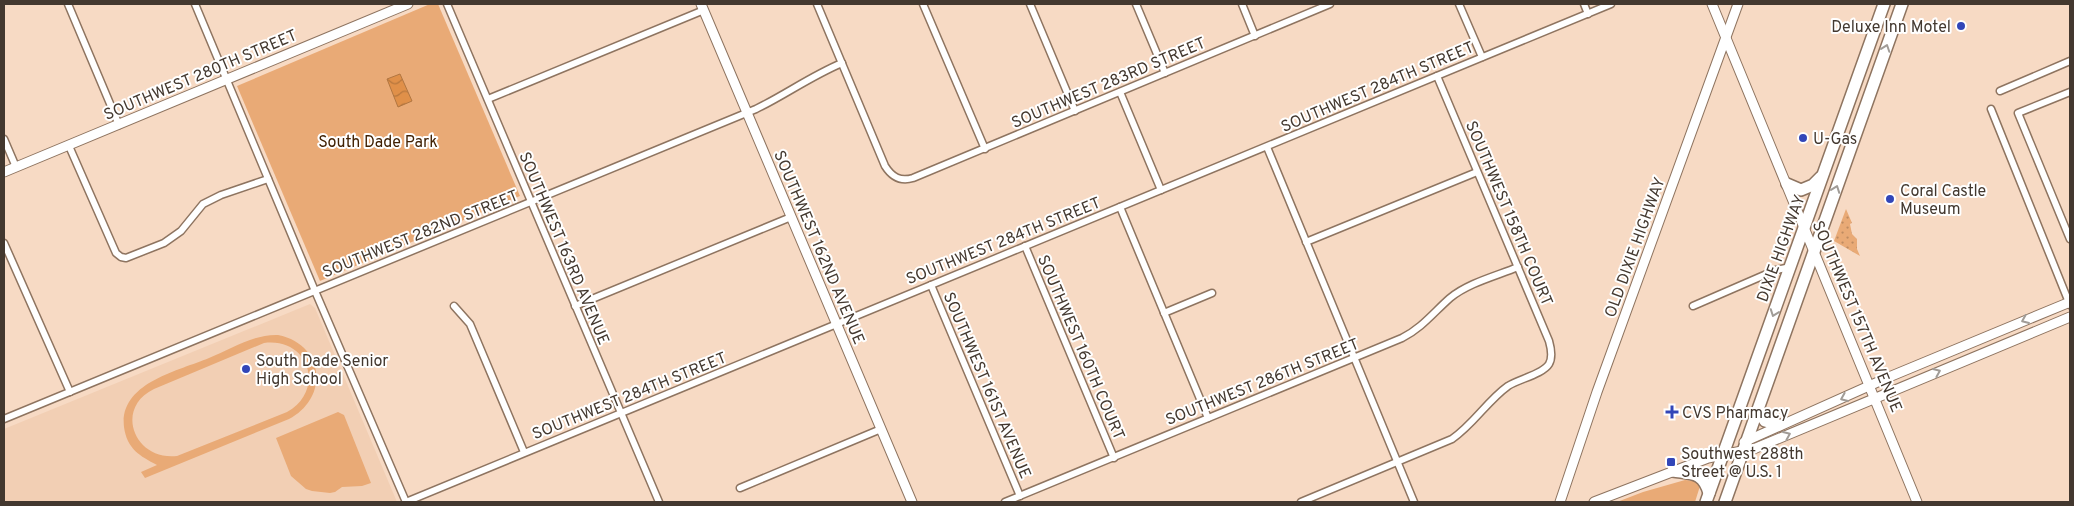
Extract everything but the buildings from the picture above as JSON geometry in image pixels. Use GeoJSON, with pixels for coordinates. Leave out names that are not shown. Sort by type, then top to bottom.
{"type":"FeatureCollection","features":[{"type":"Feature","properties":{"kind":"highway","name":"DIXIE HIGHWAY"},"geometry":{"type":"LineString","coordinates":[[1708,498],[1884,4]]}},
{"type":"Feature","properties":{"kind":"highway","name":"DIXIE HIGHWAY"},"geometry":{"type":"LineString","coordinates":[[1725,502],[1902,4]]}},
{"type":"Feature","properties":{"kind":"highway"},"geometry":{"type":"LineString","coordinates":[[1786,184],[1796,189],[1807,189],[1824,173]]}},
{"type":"Feature","properties":{"kind":"highway"},"geometry":{"type":"LineString","coordinates":[[1758,410],[1765,421],[1779,426]]}},
{"type":"Feature","properties":{"kind":"highway"},"geometry":{"type":"LineString","coordinates":[[1674,471],[1701,477],[1706,483],[1708,498]]}},
{"type":"Feature","properties":{"kind":"street"},"geometry":{"type":"LineString","coordinates":[[68,4],[119,125]]}},
{"type":"Feature","properties":{"kind":"street"},"geometry":{"type":"LineString","coordinates":[[195,4],[406,502]]}},
{"type":"Feature","properties":{"kind":"street","name":"SOUTHWEST 280TH STREET"},"geometry":{"type":"LineString","coordinates":[[4,172],[408,4]]}},
{"type":"Feature","properties":{"kind":"street","name":"SOUTHWEST 163RD AVENUE"},"geometry":{"type":"LineString","coordinates":[[447,4],[659,502]]}},
{"type":"Feature","properties":{"kind":"street"},"geometry":{"type":"LineString","coordinates":[[817,4],[842,63]]}},
{"type":"Feature","properties":{"kind":"street"},"geometry":{"type":"LineString","coordinates":[[923,4],[984,149]]}},
{"type":"Feature","properties":{"kind":"street"},"geometry":{"type":"LineString","coordinates":[[1030,4],[1074,111]]}},
{"type":"Feature","properties":{"kind":"street"},"geometry":{"type":"LineString","coordinates":[[1136,4],[1165,74]]}},
{"type":"Feature","properties":{"kind":"street"},"geometry":{"type":"LineString","coordinates":[[1242,4],[1256,36]]}},
{"type":"Feature","properties":{"kind":"street","name":"SOUTHWEST 283RD STREET"},"geometry":{"type":"LineString","coordinates":[[842,63],[885,166],[894,177],[909,179],[1330,4]]}},
{"type":"Feature","properties":{"kind":"street"},"geometry":{"type":"LineString","coordinates":[[1459,4],[1482,57]]}},
{"type":"Feature","properties":{"kind":"street"},"geometry":{"type":"LineString","coordinates":[[1584,4],[1588,14]]}},
{"type":"Feature","properties":{"kind":"street","name":"SOUTHWEST 284TH STREET"},"geometry":{"type":"LineString","coordinates":[[406,502],[1611,4]]}},
{"type":"Feature","properties":{"kind":"street","name":"SOUTHWEST 157TH AVENUE"},"geometry":{"type":"LineString","coordinates":[[1712,4],[1918,502]]}},
{"type":"Feature","properties":{"kind":"street","name":"OLD DIXIE HIGHWAY"},"geometry":{"type":"LineString","coordinates":[[1560,502],[1597,392],[1738,4]]}},
{"type":"Feature","properties":{"kind":"street"},"geometry":{"type":"LineString","coordinates":[[488,100],[702,7]]}},
{"type":"Feature","properties":{"kind":"street","name":"SOUTHWEST 162ND AVENUE"},"geometry":{"type":"LineString","coordinates":[[702,7],[912,502]]}},
{"type":"Feature","properties":{"kind":"street"},"geometry":{"type":"LineString","coordinates":[[2000,91],[2070,62]]}},
{"type":"Feature","properties":{"kind":"street","name":"SOUTHWEST 282ND STREET"},"geometry":{"type":"LineString","coordinates":[[4,419],[747,113],[783,95],[823,71],[842,63]]}},
{"type":"Feature","properties":{"kind":"street","name":"SOUTHWEST 158TH COURT"},"geometry":{"type":"LineString","coordinates":[[1397,463],[1452,439],[1470,426],[1502,390],[1519,379],[1544,369],[1550,362],[1551,354],[1549,341],[1437,76]]}},
{"type":"Feature","properties":{"kind":"street"},"geometry":{"type":"LineString","coordinates":[[1120,92],[1160,190]]}},
{"type":"Feature","properties":{"kind":"street"},"geometry":{"type":"LineString","coordinates":[[2070,92],[2018,113],[2070,239]]}},
{"type":"Feature","properties":{"kind":"street"},"geometry":{"type":"LineString","coordinates":[[1594,502],[1746,445],[1779,426],[1870,386],[2070,303],[1991,109]]}},
{"type":"Feature","properties":{"kind":"street"},"geometry":{"type":"LineString","coordinates":[[4,139],[16,167]]}},
{"type":"Feature","properties":{"kind":"street"},"geometry":{"type":"LineString","coordinates":[[69,146],[116,253],[126,258],[164,243],[181,231],[204,204],[221,194],[268,179]]}},
{"type":"Feature","properties":{"kind":"street"},"geometry":{"type":"LineString","coordinates":[[1267,147],[1414,502]]}},
{"type":"Feature","properties":{"kind":"street"},"geometry":{"type":"LineString","coordinates":[[1306,242],[1477,172]]}},
{"type":"Feature","properties":{"kind":"street"},"geometry":{"type":"LineString","coordinates":[[1120,207],[1208,418]]}},
{"type":"Feature","properties":{"kind":"street"},"geometry":{"type":"LineString","coordinates":[[575,306],[792,217]]}},
{"type":"Feature","properties":{"kind":"street"},"geometry":{"type":"LineString","coordinates":[[4,243],[70,392]]}},
{"type":"Feature","properties":{"kind":"street","name":"SOUTHWEST 160TH COURT"},"geometry":{"type":"LineString","coordinates":[[1025,246],[1114,458]]}},
{"type":"Feature","properties":{"kind":"street","name":"SOUTHWEST 286TH STREET"},"geometry":{"type":"LineString","coordinates":[[1005,502],[1412,333],[1451,297],[1518,267]]}},
{"type":"Feature","properties":{"kind":"street"},"geometry":{"type":"LineString","coordinates":[[1693,306],[1776,270],[1791,267]]}},
{"type":"Feature","properties":{"kind":"street","name":"SOUTHWEST 161ST AVENUE"},"geometry":{"type":"LineString","coordinates":[[931,285],[1020,496]]}},
{"type":"Feature","properties":{"kind":"street"},"geometry":{"type":"LineString","coordinates":[[1164,313],[1212,293]]}},
{"type":"Feature","properties":{"kind":"street"},"geometry":{"type":"LineString","coordinates":[[454,306],[470,324],[524,452]]}},
{"type":"Feature","properties":{"kind":"street"},"geometry":{"type":"LineString","coordinates":[[1746,445],[1756,448],[2070,317]]}},
{"type":"Feature","properties":{"kind":"street"},"geometry":{"type":"LineString","coordinates":[[740,488],[881,429]]}},
{"type":"Feature","properties":{"kind":"street"},"geometry":{"type":"LineString","coordinates":[[1301,502],[1397,463]]}},
{"type":"Feature","properties":{"kind":"shaded area","name":"South Dade Senior High School"},"geometry":{"type":"Polygon","coordinates":[[[310,304],[315,308],[397,502],[4,502],[4,429],[310,304]]]}},
{"type":"Feature","properties":{"kind":"green space","name":"South Dade Park"},"geometry":{"type":"Polygon","coordinates":[[[430,4],[438,4],[520,196],[320,281],[237,86],[430,4]]]}},
{"type":"Feature","properties":{"kind":"green space"},"geometry":{"type":"Polygon","coordinates":[[[1846,209],[1852,223],[1850,224],[1852,234],[1857,239],[1857,249],[1860,256],[1834,241],[1846,209]]]}},
{"type":"Feature","properties":{"kind":"green space"},"geometry":{"type":"Polygon","coordinates":[[[269,335],[278,335],[293,340],[305,349],[313,360],[316,372],[316,385],[311,398],[302,409],[289,419],[145,478],[141,472],[157,465],[135,451],[128,441],[124,427],[125,412],[131,399],[141,389],[167,374],[243,343],[269,335]],[[264,343],[154,389],[142,398],[135,408],[132,420],[134,432],[140,442],[150,450],[162,455],[177,456],[287,412],[299,402],[306,391],[309,379],[307,367],[301,356],[292,348],[280,343],[264,343]]]}},
{"type":"Feature","properties":{"kind":"green space"},"geometry":{"type":"Polygon","coordinates":[[[338,412],[344,415],[371,483],[362,486],[342,487],[330,493],[306,489],[291,476],[276,438],[338,412]]]}},
{"type":"Feature","properties":{"kind":"green space"},"geometry":{"type":"Polygon","coordinates":[[[1685,480],[1696,481],[1700,486],[1695,502],[1617,502],[1643,492],[1685,480]]]}},
{"type":"Feature","properties":{"kind":"water"},"geometry":{"type":"Polygon","coordinates":[[[400,74],[412,101],[398,107],[387,79],[400,74]]]}},
{"type":"Feature","properties":{"kind":"place","name":"Deluxe Inn Motel"},"geometry":{"type":"Point","coordinates":[1961,26]}},
{"type":"Feature","properties":{"kind":"place","name":"U-Gas"},"geometry":{"type":"Point","coordinates":[1803,138]}},
{"type":"Feature","properties":{"kind":"place","name":"Coral Castle Museum"},"geometry":{"type":"Point","coordinates":[1890,199]}},
{"type":"Feature","properties":{"kind":"place","name":"South Dade Senior High School"},"geometry":{"type":"Point","coordinates":[246,369]}},
{"type":"Feature","properties":{"kind":"place","name":"CVS Pharmacy"},"geometry":{"type":"Point","coordinates":[1672,412]}},
{"type":"Feature","properties":{"kind":"place","name":"Southwest 288th Street @ U.S. 1"},"geometry":{"type":"Point","coordinates":[1671,462]}}]}
